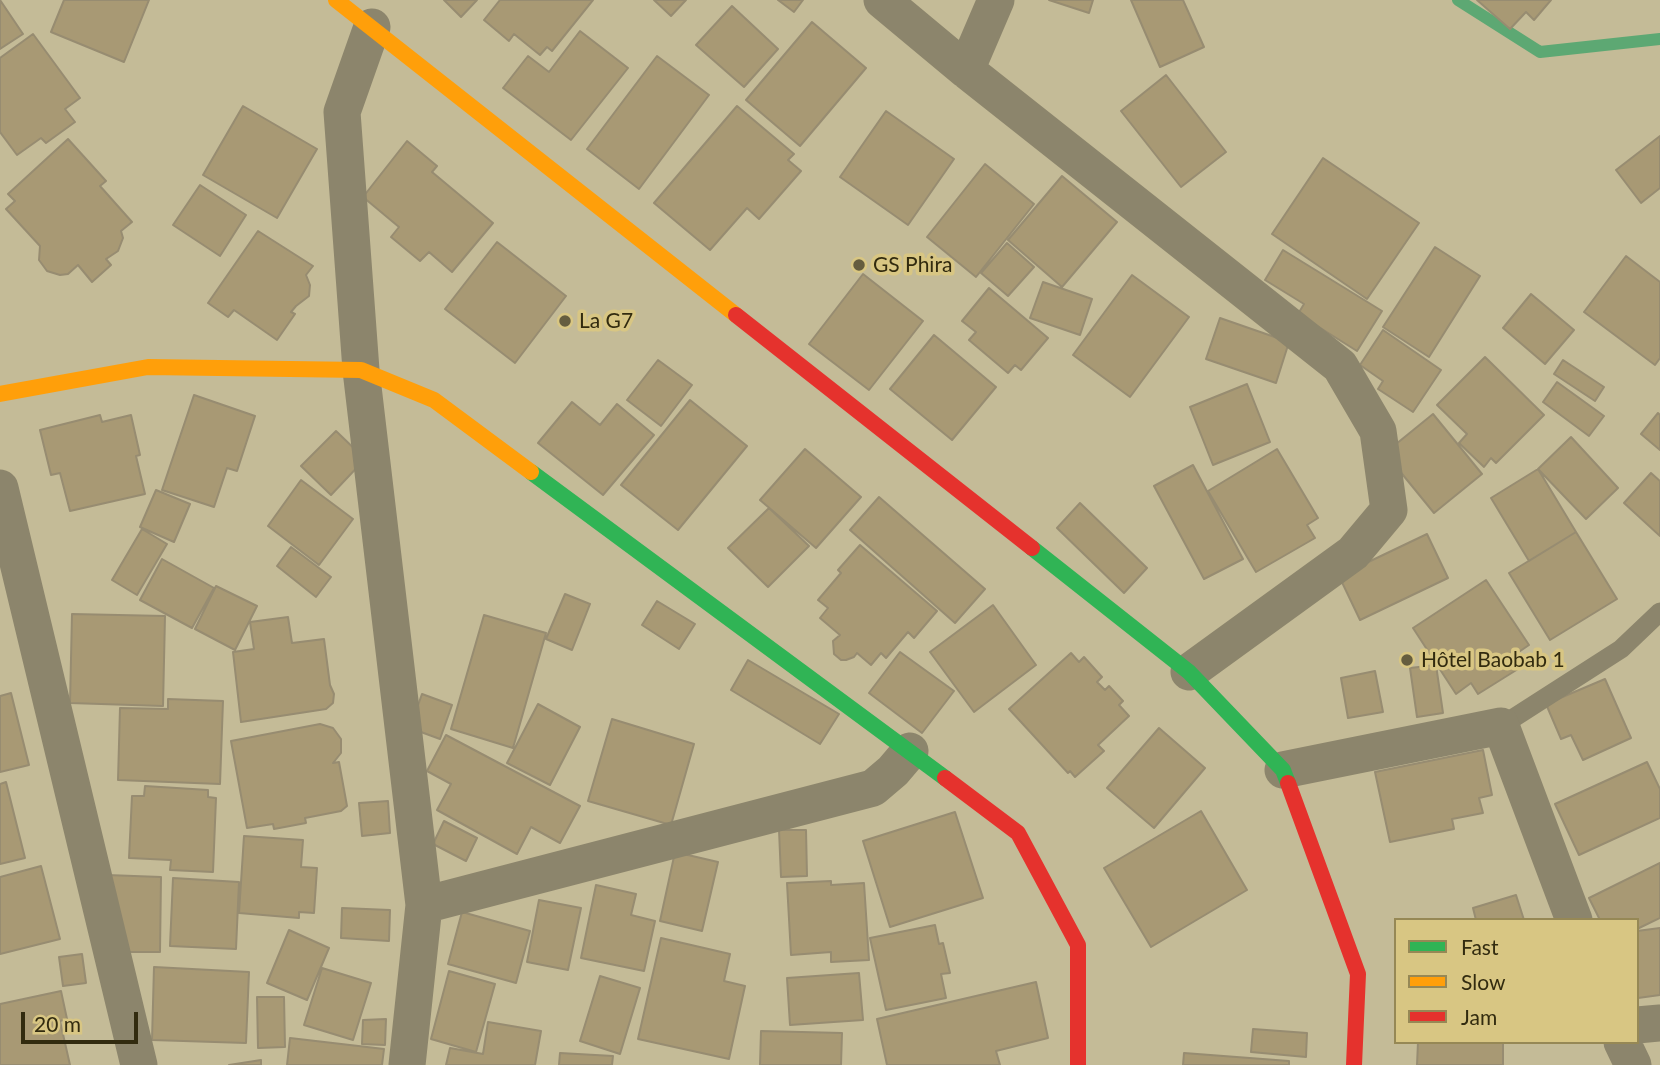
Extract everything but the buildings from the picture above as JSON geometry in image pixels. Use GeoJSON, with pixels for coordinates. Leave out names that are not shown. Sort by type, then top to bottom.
{"type":"FeatureCollection","features":[{"type":"Feature","properties":{"kind":"street"},"geometry":{"type":"LineString","coordinates":[[336,0],[1189,672],[1283,770],[1358,974],[1354,1065]]}},
{"type":"Feature","properties":{"kind":"street"},"geometry":{"type":"LineString","coordinates":[[882,0],[965,70],[1340,366],[1378,431],[1389,510],[1353,553],[1189,672]]}},
{"type":"Feature","properties":{"kind":"street"},"geometry":{"type":"LineString","coordinates":[[965,70],[996,0]]}},
{"type":"Feature","properties":{"kind":"street"},"geometry":{"type":"LineString","coordinates":[[372,27],[342,112],[360,370],[424,905],[407,1065]]}},
{"type":"Feature","properties":{"kind":"street"},"geometry":{"type":"LineString","coordinates":[[0,394],[148,367],[360,370],[434,401],[1018,832],[1078,945],[1078,1065]]}},
{"type":"Feature","properties":{"kind":"street"},"geometry":{"type":"LineString","coordinates":[[0,488],[139,1065]]}},
{"type":"Feature","properties":{"kind":"street"},"geometry":{"type":"LineString","coordinates":[[1283,770],[1501,726],[1573,918]]}},
{"type":"Feature","properties":{"kind":"street"},"geometry":{"type":"LineString","coordinates":[[424,905],[873,789],[910,751]]}},
{"type":"Feature","properties":{"kind":"street"},"geometry":{"type":"LineString","coordinates":[[1639,1025],[1660,1023]]}},
{"type":"Feature","properties":{"kind":"street"},"geometry":{"type":"LineString","coordinates":[[1623,1044],[1633,1065]]}},
{"type":"Feature","properties":{"kind":"lane"},"geometry":{"type":"LineString","coordinates":[[1501,726],[1621,649],[1660,612]]}},
{"type":"Feature","properties":{"kind":"waterway"},"geometry":{"type":"LineString","coordinates":[[1458,0],[1540,52],[1660,39]]}},
{"type":"Feature","properties":{"kind":"traffic: fast"},"geometry":{"type":"LineString","coordinates":[[531,472],[945,778]]}},
{"type":"Feature","properties":{"kind":"traffic: fast"},"geometry":{"type":"LineString","coordinates":[[1032,548],[1189,672],[1283,770],[1288,783]]}},
{"type":"Feature","properties":{"kind":"traffic: slow"},"geometry":{"type":"LineString","coordinates":[[336,0],[736,315]]}},
{"type":"Feature","properties":{"kind":"traffic: slow"},"geometry":{"type":"LineString","coordinates":[[0,394],[148,367],[361,370],[434,400],[531,472]]}},
{"type":"Feature","properties":{"kind":"traffic: jam"},"geometry":{"type":"LineString","coordinates":[[736,315],[1032,548]]}},
{"type":"Feature","properties":{"kind":"traffic: jam"},"geometry":{"type":"LineString","coordinates":[[945,778],[1018,833],[1078,945],[1078,1065]]}},
{"type":"Feature","properties":{"kind":"traffic: jam"},"geometry":{"type":"LineString","coordinates":[[1288,783],[1358,974],[1354,1065]]}},
{"type":"Feature","properties":{"kind":"place","name":"GS Phira"},"geometry":{"type":"Point","coordinates":[859,265]}},
{"type":"Feature","properties":{"kind":"place","name":"La G7"},"geometry":{"type":"Point","coordinates":[565,321]}},
{"type":"Feature","properties":{"kind":"place","name":"Hôtel Baobab 1"},"geometry":{"type":"Point","coordinates":[1407,660]}}]}
